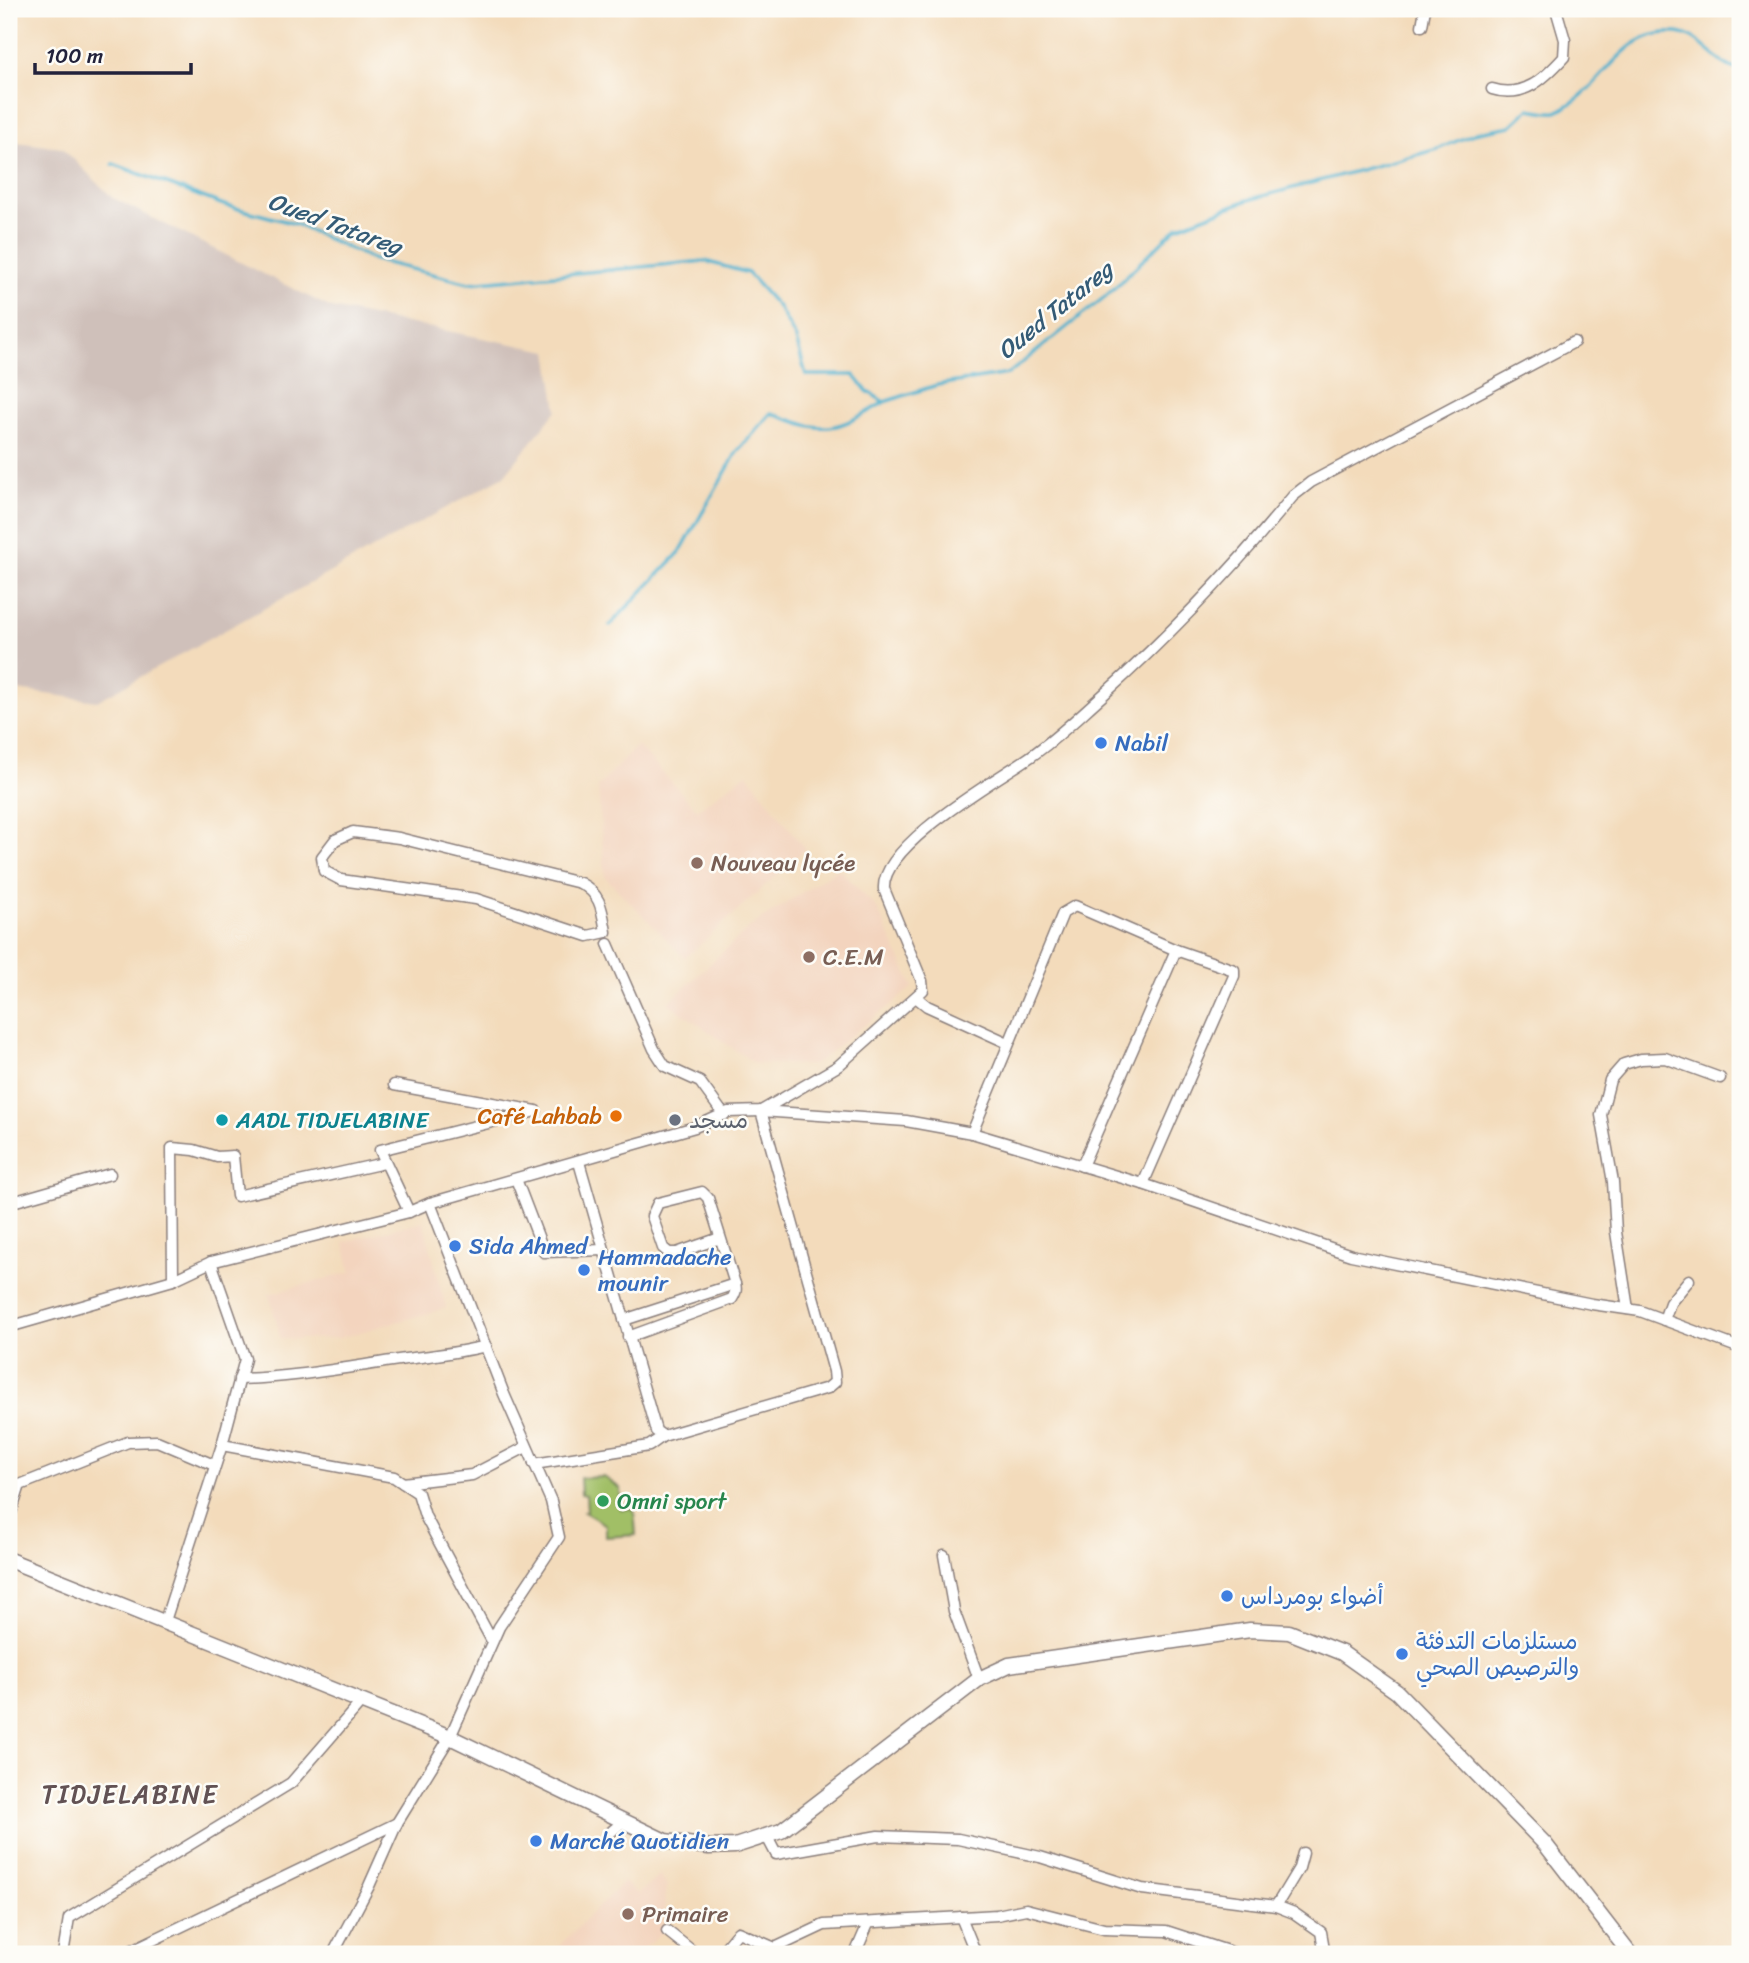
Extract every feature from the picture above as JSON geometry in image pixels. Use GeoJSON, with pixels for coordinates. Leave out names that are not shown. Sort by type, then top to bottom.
{"type":"FeatureCollection","features":[{"type":"Feature","properties":{"kind":"main road"},"geometry":{"type":"LineString","coordinates":[[9,1560],[450,1737],[665,1841],[709,1847],[735,1846],[781,1832],[979,1679],[1009,1665],[1250,1630],[1289,1632],[1342,1653],[1397,1692],[1545,1844],[1627,1949]]}},
{"type":"Feature","properties":{"kind":"street"},"geometry":{"type":"LineString","coordinates":[[1422,26],[1425,9]]}},
{"type":"Feature","properties":{"kind":"street"},"geometry":{"type":"LineString","coordinates":[[1492,89],[1505,93],[1528,88],[1545,77],[1564,57],[1565,40],[1556,9]]}},
{"type":"Feature","properties":{"kind":"street"},"geometry":{"type":"LineString","coordinates":[[761,1111],[838,1066],[923,990],[922,981],[884,889],[883,877],[898,853],[938,820],[1030,757],[1142,660],[1293,496],[1311,482],[1574,342]]}},
{"type":"Feature","properties":{"kind":"street"},"geometry":{"type":"LineString","coordinates":[[607,938],[588,936],[476,899],[341,880],[324,871],[322,857],[335,840],[353,832],[399,838],[580,883],[594,891],[601,904],[607,938],[654,1049],[665,1066],[700,1082],[724,1115]]}},
{"type":"Feature","properties":{"kind":"street"},"geometry":{"type":"LineString","coordinates":[[972,1133],[1068,907],[1075,906],[1176,950],[1234,970],[1234,976],[1143,1184]]}},
{"type":"Feature","properties":{"kind":"street"},"geometry":{"type":"LineString","coordinates":[[1082,1166],[1176,950]]}},
{"type":"Feature","properties":{"kind":"street"},"geometry":{"type":"LineString","coordinates":[[917,998],[927,1006],[1008,1043]]}},
{"type":"Feature","properties":{"kind":"street"},"geometry":{"type":"LineString","coordinates":[[1628,1308],[1616,1232],[1614,1182],[1601,1115],[1610,1080],[1624,1064],[1641,1059],[1665,1058],[1720,1078]]}},
{"type":"Feature","properties":{"kind":"street"},"geometry":{"type":"LineString","coordinates":[[394,1085],[536,1111],[380,1150],[409,1212]]}},
{"type":"Feature","properties":{"kind":"street"},"geometry":{"type":"LineString","coordinates":[[534,1464],[649,1446],[663,1436],[828,1388],[835,1382],[761,1111]]}},
{"type":"Feature","properties":{"kind":"street"},"geometry":{"type":"LineString","coordinates":[[9,1326],[173,1280],[211,1262],[409,1212],[430,1203],[695,1127],[724,1115],[761,1111],[906,1121],[972,1133],[1143,1184],[1351,1255],[1458,1278],[1628,1308],[1740,1348]]}},
{"type":"Feature","properties":{"kind":"street"},"geometry":{"type":"LineString","coordinates":[[173,1280],[172,1148],[194,1150],[217,1157],[233,1156],[237,1195],[384,1163]]}},
{"type":"Feature","properties":{"kind":"street"},"geometry":{"type":"LineString","coordinates":[[579,1162],[656,1431],[663,1436]]}},
{"type":"Feature","properties":{"kind":"street"},"geometry":{"type":"LineString","coordinates":[[9,1203],[110,1174]]}},
{"type":"Feature","properties":{"kind":"street"},"geometry":{"type":"LineString","coordinates":[[516,1179],[544,1252],[604,1250]]}},
{"type":"Feature","properties":{"kind":"street"},"geometry":{"type":"LineString","coordinates":[[628,1337],[732,1299],[736,1293],[735,1284],[708,1198],[702,1192],[692,1192],[658,1203],[652,1216],[663,1248],[668,1253],[677,1253],[720,1238]]}},
{"type":"Feature","properties":{"kind":"street"},"geometry":{"type":"LineString","coordinates":[[333,1954],[397,1823],[450,1737],[492,1641],[559,1537],[551,1501],[526,1447],[430,1203]]}},
{"type":"Feature","properties":{"kind":"street"},"geometry":{"type":"LineString","coordinates":[[165,1621],[222,1445],[245,1359],[211,1262]]}},
{"type":"Feature","properties":{"kind":"street"},"geometry":{"type":"LineString","coordinates":[[1664,1320],[1670,1303],[1689,1280]]}},
{"type":"Feature","properties":{"kind":"street"},"geometry":{"type":"LineString","coordinates":[[624,1320],[735,1284]]}},
{"type":"Feature","properties":{"kind":"street"},"geometry":{"type":"LineString","coordinates":[[239,1380],[289,1378],[381,1362],[452,1355],[486,1346]]}},
{"type":"Feature","properties":{"kind":"street"},"geometry":{"type":"LineString","coordinates":[[9,1519],[20,1485],[128,1442],[157,1441],[214,1465]]}},
{"type":"Feature","properties":{"kind":"street"},"geometry":{"type":"LineString","coordinates":[[222,1445],[394,1477],[418,1493],[425,1516],[492,1641]]}},
{"type":"Feature","properties":{"kind":"street"},"geometry":{"type":"LineString","coordinates":[[403,1483],[472,1475],[526,1447]]}},
{"type":"Feature","properties":{"kind":"street"},"geometry":{"type":"LineString","coordinates":[[944,1555],[954,1611],[979,1679]]}},
{"type":"Feature","properties":{"kind":"street"},"geometry":{"type":"LineString","coordinates":[[63,1954],[69,1918],[291,1783],[362,1702]]}},
{"type":"Feature","properties":{"kind":"street"},"geometry":{"type":"LineString","coordinates":[[612,1830],[624,1821]]}},
{"type":"Feature","properties":{"kind":"street"},"geometry":{"type":"LineString","coordinates":[[124,1954],[397,1823]]}},
{"type":"Feature","properties":{"kind":"street"},"geometry":{"type":"LineString","coordinates":[[766,1835],[776,1854],[878,1836],[958,1839],[1030,1854],[1142,1889],[1276,1906],[1294,1913],[1321,1932],[1325,1954]]}},
{"type":"Feature","properties":{"kind":"street"},"geometry":{"type":"LineString","coordinates":[[1276,1906],[1298,1868],[1303,1853]]}},
{"type":"Feature","properties":{"kind":"street"},"geometry":{"type":"LineString","coordinates":[[720,1954],[738,1932],[774,1951],[824,1925],[961,1917],[1026,1909],[1104,1929],[1166,1931],[1237,1954]]}},
{"type":"Feature","properties":{"kind":"street"},"geometry":{"type":"LineString","coordinates":[[961,1917],[976,1954]]}},
{"type":"Feature","properties":{"kind":"street"},"geometry":{"type":"LineString","coordinates":[[855,1954],[868,1924]]}},
{"type":"Feature","properties":{"kind":"street"},"geometry":{"type":"LineString","coordinates":[[667,1931],[696,1954]]}},
{"type":"Feature","properties":{"kind":"shaded area"},"geometry":{"type":"Polygon","coordinates":[[[9,141],[62,148],[113,198],[331,308],[548,351],[557,410],[504,476],[97,701],[9,689],[9,141]]]}},
{"type":"Feature","properties":{"kind":"shaded area","name":"Nouveau lycée"},"geometry":{"type":"Polygon","coordinates":[[[637,745],[697,810],[747,773],[805,849],[685,958],[605,877],[598,787],[637,745]]]}},
{"type":"Feature","properties":{"kind":"shaded area","name":"C.E.M"},"geometry":{"type":"Polygon","coordinates":[[[838,869],[877,908],[913,987],[814,1065],[754,1063],[668,1003],[750,927],[838,869]]]}},
{"type":"Feature","properties":{"kind":"shaded area"},"geometry":{"type":"Polygon","coordinates":[[[423,1221],[446,1308],[339,1338],[281,1339],[269,1294],[351,1272],[344,1242],[423,1221]]]}},
{"type":"Feature","properties":{"kind":"shaded area","name":"Primaire"},"geometry":{"type":"Polygon","coordinates":[[[660,1875],[667,1885],[662,1933],[638,1954],[551,1954],[623,1882],[638,1894],[660,1875]]]}},
{"type":"Feature","properties":{"kind":"green space","name":"Omni sport"},"geometry":{"type":"Polygon","coordinates":[[[604,1477],[620,1488],[621,1509],[634,1508],[636,1535],[606,1537],[606,1525],[584,1512],[587,1511],[586,1495],[581,1494],[580,1478],[604,1477]]]}},
{"type":"Feature","properties":{"kind":"waterway","name":"Oued Tatareg"},"geometry":{"type":"LineString","coordinates":[[113,164],[224,205],[296,224],[374,260],[469,283],[705,261],[748,273],[779,308],[796,339],[806,375],[854,375],[867,391],[884,402],[937,385],[1008,374],[1106,296],[1177,227],[1248,200],[1438,149],[1478,132],[1511,126],[1529,109],[1558,111],[1583,94],[1618,58],[1643,39],[1659,34],[1686,35],[1724,63],[1740,70]]}},
{"type":"Feature","properties":{"kind":"waterway"},"geometry":{"type":"LineString","coordinates":[[610,625],[680,552],[737,452],[771,413],[805,425],[829,427],[852,420],[883,403]]}},
{"type":"Feature","properties":{"kind":"place","name":"Nabil"},"geometry":{"type":"Point","coordinates":[1101,743]}},
{"type":"Feature","properties":{"kind":"place","name":"Nouveau lycée"},"geometry":{"type":"Point","coordinates":[697,863]}},
{"type":"Feature","properties":{"kind":"place","name":"C.E.M"},"geometry":{"type":"Point","coordinates":[809,957]}},
{"type":"Feature","properties":{"kind":"place","name":"Café Lahbab"},"geometry":{"type":"Point","coordinates":[616,1116]}},
{"type":"Feature","properties":{"kind":"place","name":"AADL TIDJELABINE"},"geometry":{"type":"Point","coordinates":[222,1120]}},
{"type":"Feature","properties":{"kind":"place","name":"مسجد"},"geometry":{"type":"Point","coordinates":[675,1120]}},
{"type":"Feature","properties":{"kind":"place","name":"Sida Ahmed"},"geometry":{"type":"Point","coordinates":[455,1246]}},
{"type":"Feature","properties":{"kind":"place","name":"Hammadache mounir"},"geometry":{"type":"Point","coordinates":[584,1270]}},
{"type":"Feature","properties":{"kind":"place","name":"Omni sport"},"geometry":{"type":"Point","coordinates":[603,1501]}},
{"type":"Feature","properties":{"kind":"place","name":"أضواء بومرداس"},"geometry":{"type":"Point","coordinates":[1227,1596]}},
{"type":"Feature","properties":{"kind":"place","name":"مستلزمات التدفئة والترصيص الصحي"},"geometry":{"type":"Point","coordinates":[1402,1654]}},
{"type":"Feature","properties":{"kind":"place","name":"Marché Quotidien"},"geometry":{"type":"Point","coordinates":[536,1841]}},
{"type":"Feature","properties":{"kind":"place","name":"Primaire"},"geometry":{"type":"Point","coordinates":[628,1914]}},
{"type":"Feature","properties":{"kind":"district","name":"TIDJELABINE"},"geometry":{"type":"Point","coordinates":[130,1794]}}]}
